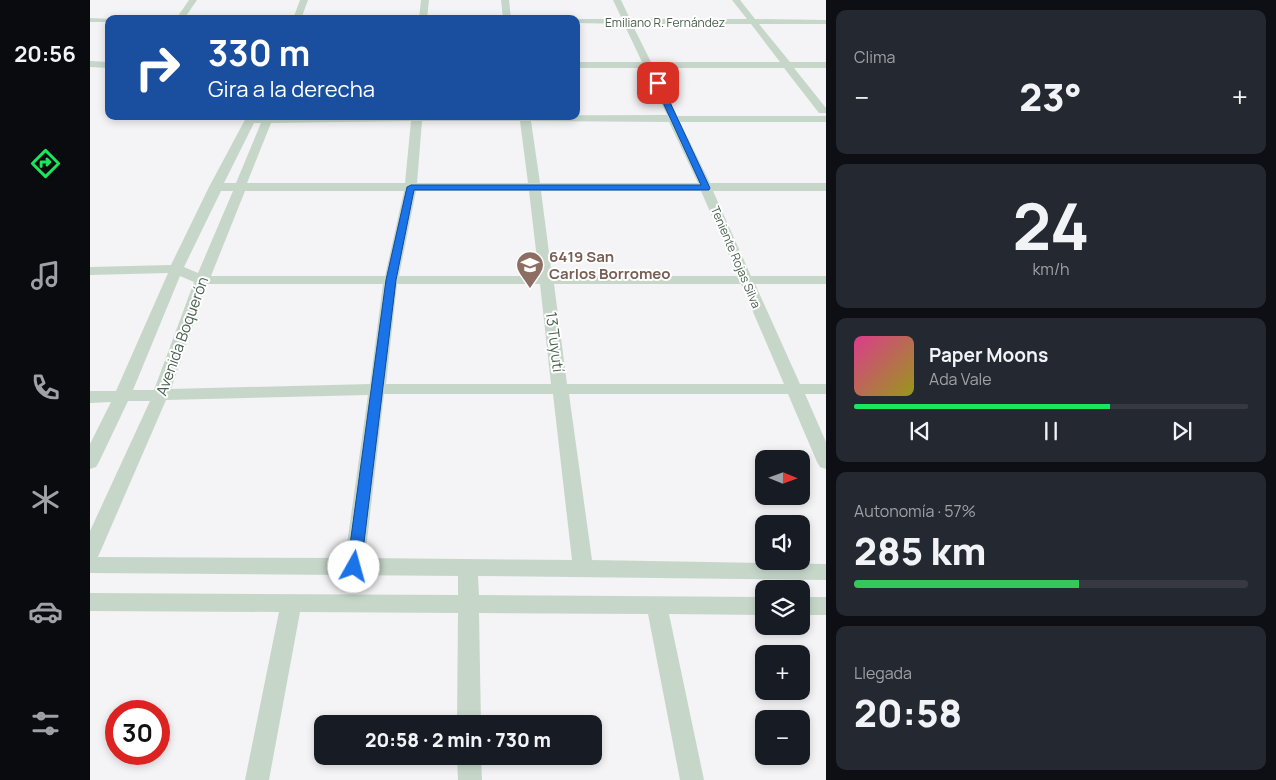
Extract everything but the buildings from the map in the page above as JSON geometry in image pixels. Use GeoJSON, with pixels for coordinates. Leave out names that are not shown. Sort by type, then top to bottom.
{"type":"FeatureCollection","features":[{"type":"Feature","properties":{"kind":"street"},"geometry":{"type":"LineString","coordinates":[[183,15],[193,0]]}},
{"type":"Feature","properties":{"kind":"street"},"geometry":{"type":"LineString","coordinates":[[298,15],[304,0]]}},
{"type":"Feature","properties":{"kind":"street"},"geometry":{"type":"LineString","coordinates":[[307,15],[313,0]]}},
{"type":"Feature","properties":{"kind":"street"},"geometry":{"type":"LineString","coordinates":[[423,15],[425,0]]}},
{"type":"Feature","properties":{"kind":"street"},"geometry":{"type":"LineString","coordinates":[[505,0],[507,15]]}},
{"type":"Feature","properties":{"kind":"street","name":"Teniente Rojas Silva"},"geometry":{"type":"LineString","coordinates":[[618,0],[675,119],[826,462]]}},
{"type":"Feature","properties":{"kind":"street"},"geometry":{"type":"LineString","coordinates":[[736,0],[825,115]]}},
{"type":"Feature","properties":{"kind":"street"},"geometry":{"type":"LineString","coordinates":[[90,20],[105,20]]}},
{"type":"Feature","properties":{"kind":"street","name":"Emiliano R. Fernández"},"geometry":{"type":"LineString","coordinates":[[580,21],[826,22]]}},
{"type":"Feature","properties":{"kind":"street"},"geometry":{"type":"LineString","coordinates":[[90,64],[105,65]]}},
{"type":"Feature","properties":{"kind":"street"},"geometry":{"type":"LineString","coordinates":[[580,65],[826,65]]}},
{"type":"Feature","properties":{"kind":"street"},"geometry":{"type":"LineString","coordinates":[[580,118],[675,119],[825,115]]}},
{"type":"Feature","properties":{"kind":"street","name":"Avenida Boquerón"},"geometry":{"type":"LineString","coordinates":[[90,462],[122,396],[176,269],[250,120]]}},
{"type":"Feature","properties":{"kind":"street","name":"Avenida Boquerón"},"geometry":{"type":"LineString","coordinates":[[90,553],[161,394],[202,280],[267,120]]}},
{"type":"Feature","properties":{"kind":"street"},"geometry":{"type":"LineString","coordinates":[[354,567],[391,280],[411,187],[417,120]]}},
{"type":"Feature","properties":{"kind":"street","name":"13 Tuyutí"},"geometry":{"type":"LineString","coordinates":[[525,120],[583,568]]}},
{"type":"Feature","properties":{"kind":"street"},"geometry":{"type":"LineString","coordinates":[[216,187],[534,186],[706,188],[826,186]]}},
{"type":"Feature","properties":{"kind":"street"},"geometry":{"type":"LineString","coordinates":[[90,271],[176,269],[202,280],[826,280]]}},
{"type":"Feature","properties":{"kind":"street"},"geometry":{"type":"LineString","coordinates":[[90,397],[376,389],[826,389]]}},
{"type":"Feature","properties":{"kind":"street"},"geometry":{"type":"LineString","coordinates":[[90,565],[583,568],[826,572]]}},
{"type":"Feature","properties":{"kind":"street"},"geometry":{"type":"LineString","coordinates":[[468,567],[469,715]]}},
{"type":"Feature","properties":{"kind":"street"},"geometry":{"type":"LineString","coordinates":[[90,602],[755,606]]}},
{"type":"Feature","properties":{"kind":"street"},"geometry":{"type":"LineString","coordinates":[[257,780],[290,603]]}},
{"type":"Feature","properties":{"kind":"street"},"geometry":{"type":"LineString","coordinates":[[658,605],[692,780]]}},
{"type":"Feature","properties":{"kind":"street"},"geometry":{"type":"LineString","coordinates":[[810,606],[826,606]]}},
{"type":"Feature","properties":{"kind":"street"},"geometry":{"type":"LineString","coordinates":[[469,765],[470,780]]}},
{"type":"Feature","properties":{"kind":"place","name":"6419 San Carlos Borromeo"},"geometry":{"type":"Point","coordinates":[530,289]}},
{"type":"Feature","properties":{"kind":"route"},"geometry":{"type":"LineString","coordinates":[[354,567],[391,280],[411,187],[706,188],[658,83]]}}]}
